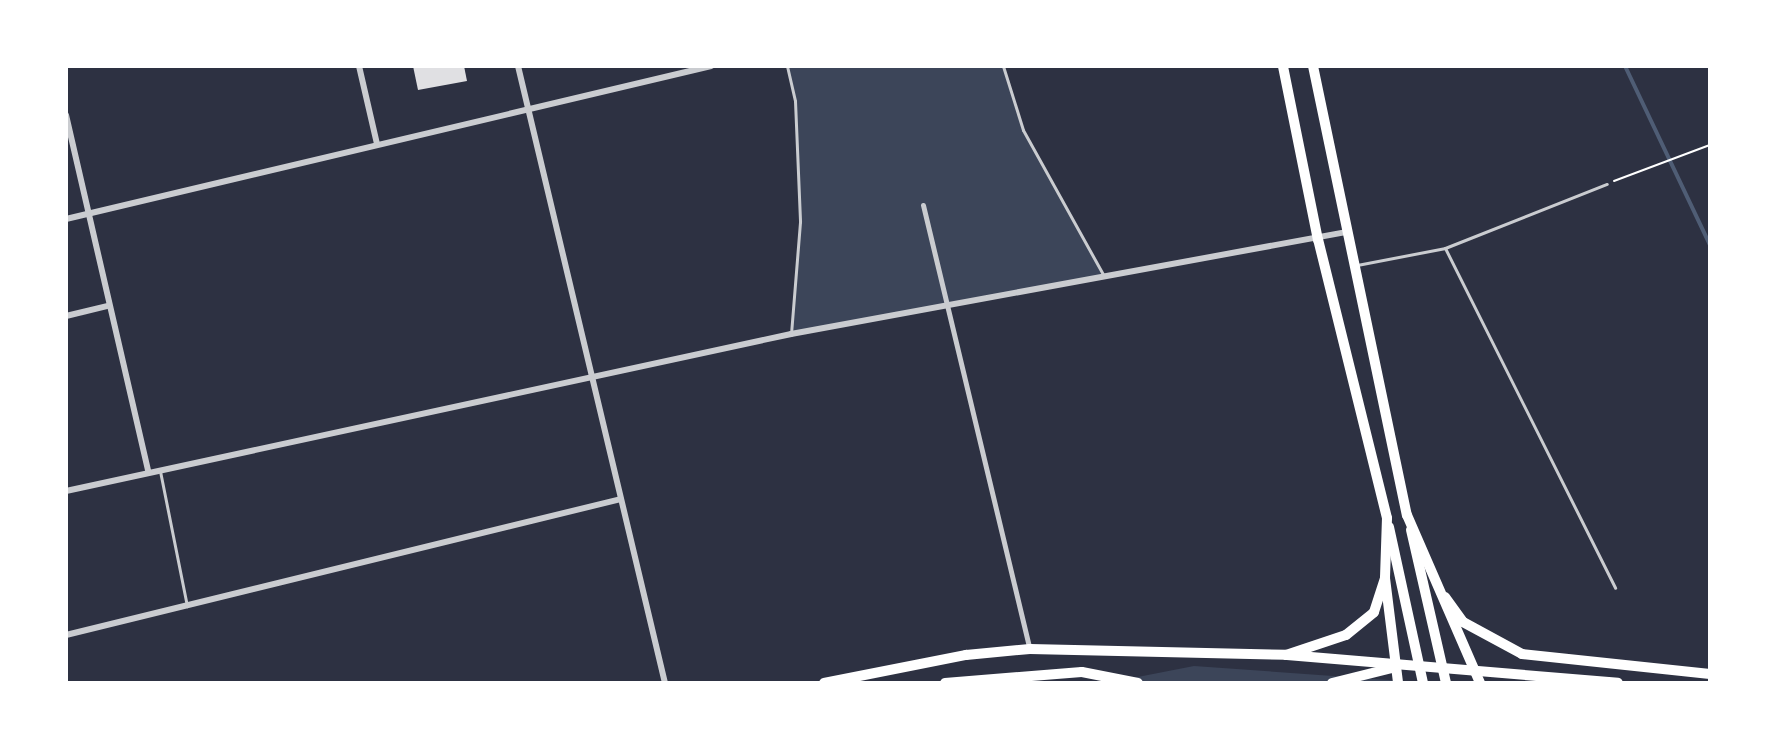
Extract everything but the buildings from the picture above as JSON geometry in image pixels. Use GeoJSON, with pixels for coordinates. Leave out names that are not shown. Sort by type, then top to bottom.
{"type":"FeatureCollection","features":[{"type":"Feature","properties":{"kind":"main road"},"geometry":{"type":"LineString","coordinates":[[1283,66],[1318,240],[1387,518],[1423,683]]}},
{"type":"Feature","properties":{"kind":"main road"},"geometry":{"type":"LineString","coordinates":[[1313,66],[1353,266],[1446,683]]}},
{"type":"Feature","properties":{"kind":"main road"},"geometry":{"type":"LineString","coordinates":[[1407,515],[1480,683]]}},
{"type":"Feature","properties":{"kind":"main road"},"geometry":{"type":"LineString","coordinates":[[1387,518],[1385,578],[1396,636],[1398,683]]}},
{"type":"Feature","properties":{"kind":"main road"},"geometry":{"type":"LineString","coordinates":[[1286,655],[1346,636],[1374,612],[1385,578]]}},
{"type":"Feature","properties":{"kind":"main road"},"geometry":{"type":"LineString","coordinates":[[1443,594],[1463,622],[1522,654],[1710,674]]}},
{"type":"Feature","properties":{"kind":"main road"},"geometry":{"type":"LineString","coordinates":[[824,683],[966,655],[1030,649],[1286,655],[1618,683]]}},
{"type":"Feature","properties":{"kind":"main road"},"geometry":{"type":"LineString","coordinates":[[1332,683],[1407,665]]}},
{"type":"Feature","properties":{"kind":"main road"},"geometry":{"type":"LineString","coordinates":[[945,683],[1082,672],[1138,683]]}},
{"type":"Feature","properties":{"kind":"street"},"geometry":{"type":"LineString","coordinates":[[359,66],[377,144]]}},
{"type":"Feature","properties":{"kind":"street"},"geometry":{"type":"LineString","coordinates":[[518,66],[665,683]]}},
{"type":"Feature","properties":{"kind":"street"},"geometry":{"type":"LineString","coordinates":[[66,219],[711,66]]}},
{"type":"Feature","properties":{"kind":"street"},"geometry":{"type":"LineString","coordinates":[[66,118],[107,306],[148,471]]}},
{"type":"Feature","properties":{"kind":"street"},"geometry":{"type":"LineString","coordinates":[[922,205],[949,306],[1030,649]]}},
{"type":"Feature","properties":{"kind":"street"},"geometry":{"type":"LineString","coordinates":[[66,491],[148,471],[593,381],[791,334],[1318,240],[1346,232]]}},
{"type":"Feature","properties":{"kind":"street"},"geometry":{"type":"LineString","coordinates":[[66,316],[107,306]]}},
{"type":"Feature","properties":{"kind":"street"},"geometry":{"type":"LineString","coordinates":[[66,635],[621,500]]}},
{"type":"Feature","properties":{"kind":"lane"},"geometry":{"type":"LineString","coordinates":[[786,66],[795,101],[800,222],[791,334]]}},
{"type":"Feature","properties":{"kind":"lane"},"geometry":{"type":"LineString","coordinates":[[1003,66],[1023,130],[1105,278]]}},
{"type":"Feature","properties":{"kind":"lane"},"geometry":{"type":"LineString","coordinates":[[1353,266],[1445,248],[1607,184]]}},
{"type":"Feature","properties":{"kind":"lane"},"geometry":{"type":"LineString","coordinates":[[1445,248],[1615,588]]}},
{"type":"Feature","properties":{"kind":"lane"},"geometry":{"type":"LineString","coordinates":[[159,469],[187,606]]}},
{"type":"Feature","properties":{"kind":"path"},"geometry":{"type":"LineString","coordinates":[[1607,184],[1710,145]]}},
{"type":"Feature","properties":{"kind":"shaded area"},"geometry":{"type":"Polygon","coordinates":[[[787,66],[1003,66],[1023,130],[1105,278],[791,334],[800,222],[795,101],[787,66]]]}},
{"type":"Feature","properties":{"kind":"shaded area"},"geometry":{"type":"Polygon","coordinates":[[[1194,666],[1431,683],[1107,683],[1194,666]]]}},
{"type":"Feature","properties":{"kind":"waterway"},"geometry":{"type":"LineString","coordinates":[[1625,66],[1710,245]]}}]}
